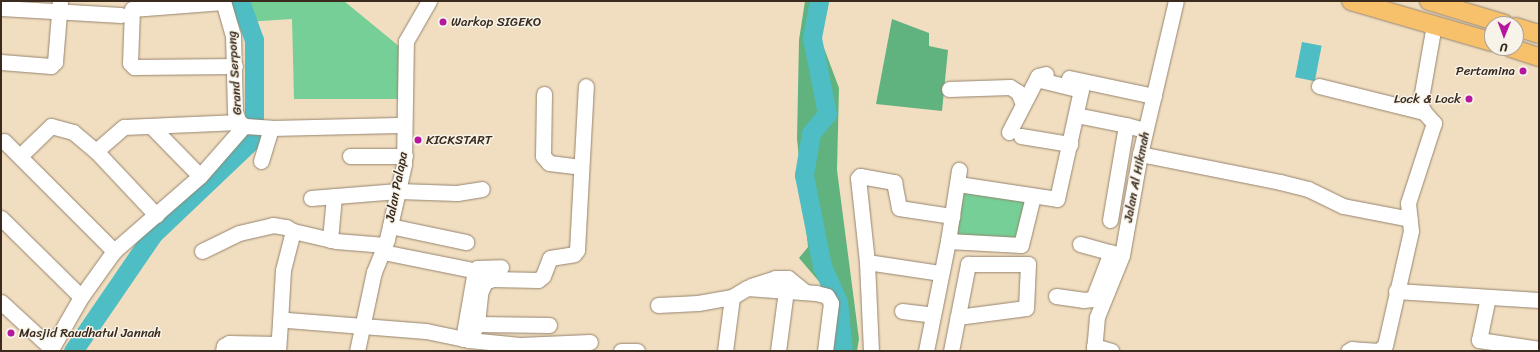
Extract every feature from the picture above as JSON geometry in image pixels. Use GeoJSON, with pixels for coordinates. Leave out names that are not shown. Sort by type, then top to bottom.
{"type":"FeatureCollection","features":[{"type":"Feature","properties":{"kind":"main road"},"geometry":{"type":"LineString","coordinates":[[1353,1],[1484,40]]}},
{"type":"Feature","properties":{"kind":"main road"},"geometry":{"type":"LineString","coordinates":[[1437,2],[1484,17]]}},
{"type":"Feature","properties":{"kind":"main road"},"geometry":{"type":"LineString","coordinates":[[1524,29],[1539,34]]}},
{"type":"Feature","properties":{"kind":"main road"},"geometry":{"type":"LineString","coordinates":[[1524,52],[1539,57]]}},
{"type":"Feature","properties":{"kind":"street","name":"Jalan Palapa"},"geometry":{"type":"LineString","coordinates":[[357,351],[374,272],[384,249],[405,156],[405,44],[429,1]]}},
{"type":"Feature","properties":{"kind":"street","name":"Jalan Al Hikmah"},"geometry":{"type":"LineString","coordinates":[[1094,349],[1097,317],[1117,254],[1176,1]]}},
{"type":"Feature","properties":{"kind":"street"},"geometry":{"type":"LineString","coordinates":[[223,2],[132,9],[130,63],[134,67],[235,66]]}},
{"type":"Feature","properties":{"kind":"street","name":"Grand Serpong"},"geometry":{"type":"LineString","coordinates":[[223,2],[233,35],[235,112],[243,125]]}},
{"type":"Feature","properties":{"kind":"street"},"geometry":{"type":"LineString","coordinates":[[1,62],[51,66],[55,62],[60,5]]}},
{"type":"Feature","properties":{"kind":"street"},"geometry":{"type":"LineString","coordinates":[[1,8],[60,5],[121,14]]}},
{"type":"Feature","properties":{"kind":"street"},"geometry":{"type":"LineString","coordinates":[[1348,351],[1352,349],[1379,351],[1384,348],[1411,232],[1408,203],[1434,123],[1424,112],[1420,104],[1434,25]]}},
{"type":"Feature","properties":{"kind":"street"},"geometry":{"type":"LineString","coordinates":[[1070,144],[1015,134],[1023,104],[1038,76],[1044,74],[1154,96]]}},
{"type":"Feature","properties":{"kind":"street"},"geometry":{"type":"LineString","coordinates":[[926,351],[959,177],[1033,196],[1057,199],[1081,92],[1080,87],[1040,80]]}},
{"type":"Feature","properties":{"kind":"street"},"geometry":{"type":"LineString","coordinates":[[466,339],[477,324],[480,293],[488,280],[538,280],[543,276],[550,258],[554,256],[568,255],[577,250],[586,86]]}},
{"type":"Feature","properties":{"kind":"street"},"geometry":{"type":"LineString","coordinates":[[1319,86],[1424,112]]}},
{"type":"Feature","properties":{"kind":"street"},"geometry":{"type":"LineString","coordinates":[[949,89],[1010,87],[1018,92],[1023,104]]}},
{"type":"Feature","properties":{"kind":"street"},"geometry":{"type":"LineString","coordinates":[[544,94],[543,156],[549,163],[581,167]]}},
{"type":"Feature","properties":{"kind":"street"},"geometry":{"type":"LineString","coordinates":[[1076,115],[1145,130]]}},
{"type":"Feature","properties":{"kind":"street"},"geometry":{"type":"LineString","coordinates":[[3,309],[50,350],[82,297],[114,251],[200,176],[243,125]]}},
{"type":"Feature","properties":{"kind":"street"},"geometry":{"type":"LineString","coordinates":[[96,151],[124,127],[243,125],[269,128],[398,125]]}},
{"type":"Feature","properties":{"kind":"street"},"geometry":{"type":"LineString","coordinates":[[1110,220],[1126,125]]}},
{"type":"Feature","properties":{"kind":"street"},"geometry":{"type":"LineString","coordinates":[[20,156],[51,126],[72,132],[96,151],[156,215]]}},
{"type":"Feature","properties":{"kind":"street"},"geometry":{"type":"LineString","coordinates":[[151,126],[200,176]]}},
{"type":"Feature","properties":{"kind":"street"},"geometry":{"type":"LineString","coordinates":[[261,161],[269,128]]}},
{"type":"Feature","properties":{"kind":"street"},"geometry":{"type":"LineString","coordinates":[[4,141],[114,251]]}},
{"type":"Feature","properties":{"kind":"street"},"geometry":{"type":"LineString","coordinates":[[1140,154],[1280,182],[1308,189],[1343,206],[1410,219]]}},
{"type":"Feature","properties":{"kind":"street"},"geometry":{"type":"LineString","coordinates":[[350,156],[405,156]]}},
{"type":"Feature","properties":{"kind":"street"},"geometry":{"type":"LineString","coordinates":[[871,351],[867,262],[857,181],[859,177],[894,182],[896,204],[900,208],[952,216]]}},
{"type":"Feature","properties":{"kind":"street"},"geometry":{"type":"LineString","coordinates":[[311,198],[398,191],[457,193],[482,189]]}},
{"type":"Feature","properties":{"kind":"street"},"geometry":{"type":"LineString","coordinates":[[330,240],[334,196]]}},
{"type":"Feature","properties":{"kind":"street"},"geometry":{"type":"LineString","coordinates":[[948,241],[1021,245],[1033,196]]}},
{"type":"Feature","properties":{"kind":"street"},"geometry":{"type":"LineString","coordinates":[[1,218],[82,297]]}},
{"type":"Feature","properties":{"kind":"street"},"geometry":{"type":"LineString","coordinates":[[202,251],[239,233],[273,225],[286,226],[292,231],[330,240],[384,249],[468,269]]}},
{"type":"Feature","properties":{"kind":"street"},"geometry":{"type":"LineString","coordinates":[[390,226],[466,242]]}},
{"type":"Feature","properties":{"kind":"street"},"geometry":{"type":"LineString","coordinates":[[223,351],[224,346],[229,343],[278,348],[283,270],[292,231]]}},
{"type":"Feature","properties":{"kind":"street"},"geometry":{"type":"LineString","coordinates":[[1056,296],[1083,300],[1093,299],[1117,254],[1080,244]]}},
{"type":"Feature","properties":{"kind":"street"},"geometry":{"type":"LineString","coordinates":[[867,262],[941,273]]}},
{"type":"Feature","properties":{"kind":"street"},"geometry":{"type":"LineString","coordinates":[[951,351],[968,264],[1028,264],[1026,308],[958,317]]}},
{"type":"Feature","properties":{"kind":"street"},"geometry":{"type":"LineString","coordinates":[[466,339],[475,270],[477,268],[501,267]]}},
{"type":"Feature","properties":{"kind":"street"},"geometry":{"type":"LineString","coordinates":[[658,305],[698,303],[732,297],[763,280],[788,278],[805,292]]}},
{"type":"Feature","properties":{"kind":"street"},"geometry":{"type":"LineString","coordinates":[[747,288],[805,292],[830,299],[825,351]]}},
{"type":"Feature","properties":{"kind":"street"},"geometry":{"type":"LineString","coordinates":[[778,351],[786,290]]}},
{"type":"Feature","properties":{"kind":"street"},"geometry":{"type":"LineString","coordinates":[[1396,292],[1539,300]]}},
{"type":"Feature","properties":{"kind":"street"},"geometry":{"type":"LineString","coordinates":[[725,351],[732,297]]}},
{"type":"Feature","properties":{"kind":"street"},"geometry":{"type":"LineString","coordinates":[[1488,297],[1479,340],[1539,349]]}},
{"type":"Feature","properties":{"kind":"street"},"geometry":{"type":"LineString","coordinates":[[902,311],[933,314]]}},
{"type":"Feature","properties":{"kind":"street"},"geometry":{"type":"LineString","coordinates":[[280,322],[287,320],[363,324],[426,331],[466,339],[520,345],[590,342]]}},
{"type":"Feature","properties":{"kind":"street"},"geometry":{"type":"LineString","coordinates":[[477,324],[549,325]]}},
{"type":"Feature","properties":{"kind":"street"},"geometry":{"type":"LineString","coordinates":[[1094,349],[1111,351]]}},
{"type":"Feature","properties":{"kind":"street"},"geometry":{"type":"LineString","coordinates":[[621,351],[637,351]]}},
{"type":"Feature","properties":{"kind":"green space"},"geometry":{"type":"Polygon","coordinates":[[[220,1],[344,1],[406,52],[403,99],[294,99],[292,19],[230,23],[220,1]]]}},
{"type":"Feature","properties":{"kind":"green space"},"geometry":{"type":"Polygon","coordinates":[[[805,1],[829,1],[821,40],[839,88],[837,170],[859,339],[857,351],[827,351],[831,325],[822,285],[799,258],[808,247],[797,139],[799,40],[805,1]]]}},
{"type":"Feature","properties":{"kind":"green space"},"geometry":{"type":"Polygon","coordinates":[[[892,19],[929,33],[929,46],[948,50],[942,111],[876,104],[892,19]]]}},
{"type":"Feature","properties":{"kind":"green space"},"geometry":{"type":"Polygon","coordinates":[[[958,180],[1033,196],[1024,242],[948,241],[958,180]]]}},
{"type":"Feature","properties":{"kind":"water"},"geometry":{"type":"Polygon","coordinates":[[[1302,42],[1322,46],[1315,81],[1295,77],[1302,42]]]}},
{"type":"Feature","properties":{"kind":"waterway"},"geometry":{"type":"LineString","coordinates":[[73,351],[153,234],[254,138],[254,40],[240,1]]}},
{"type":"Feature","properties":{"kind":"waterway"},"geometry":{"type":"LineString","coordinates":[[819,1],[812,38],[827,114],[811,133],[804,175],[822,266],[838,302],[843,351]]}},
{"type":"Feature","properties":{"kind":"place","name":"Warkop SIGEKO"},"geometry":{"type":"Point","coordinates":[443,22]}},
{"type":"Feature","properties":{"kind":"place","name":"Pertamina"},"geometry":{"type":"Point","coordinates":[1523,71]}},
{"type":"Feature","properties":{"kind":"place","name":"Lock & Lock"},"geometry":{"type":"Point","coordinates":[1469,99]}},
{"type":"Feature","properties":{"kind":"place","name":"KICKSTART"},"geometry":{"type":"Point","coordinates":[418,140]}},
{"type":"Feature","properties":{"kind":"place","name":"Masjid Raudhatul Jannah"},"geometry":{"type":"Point","coordinates":[11,333]}}]}
